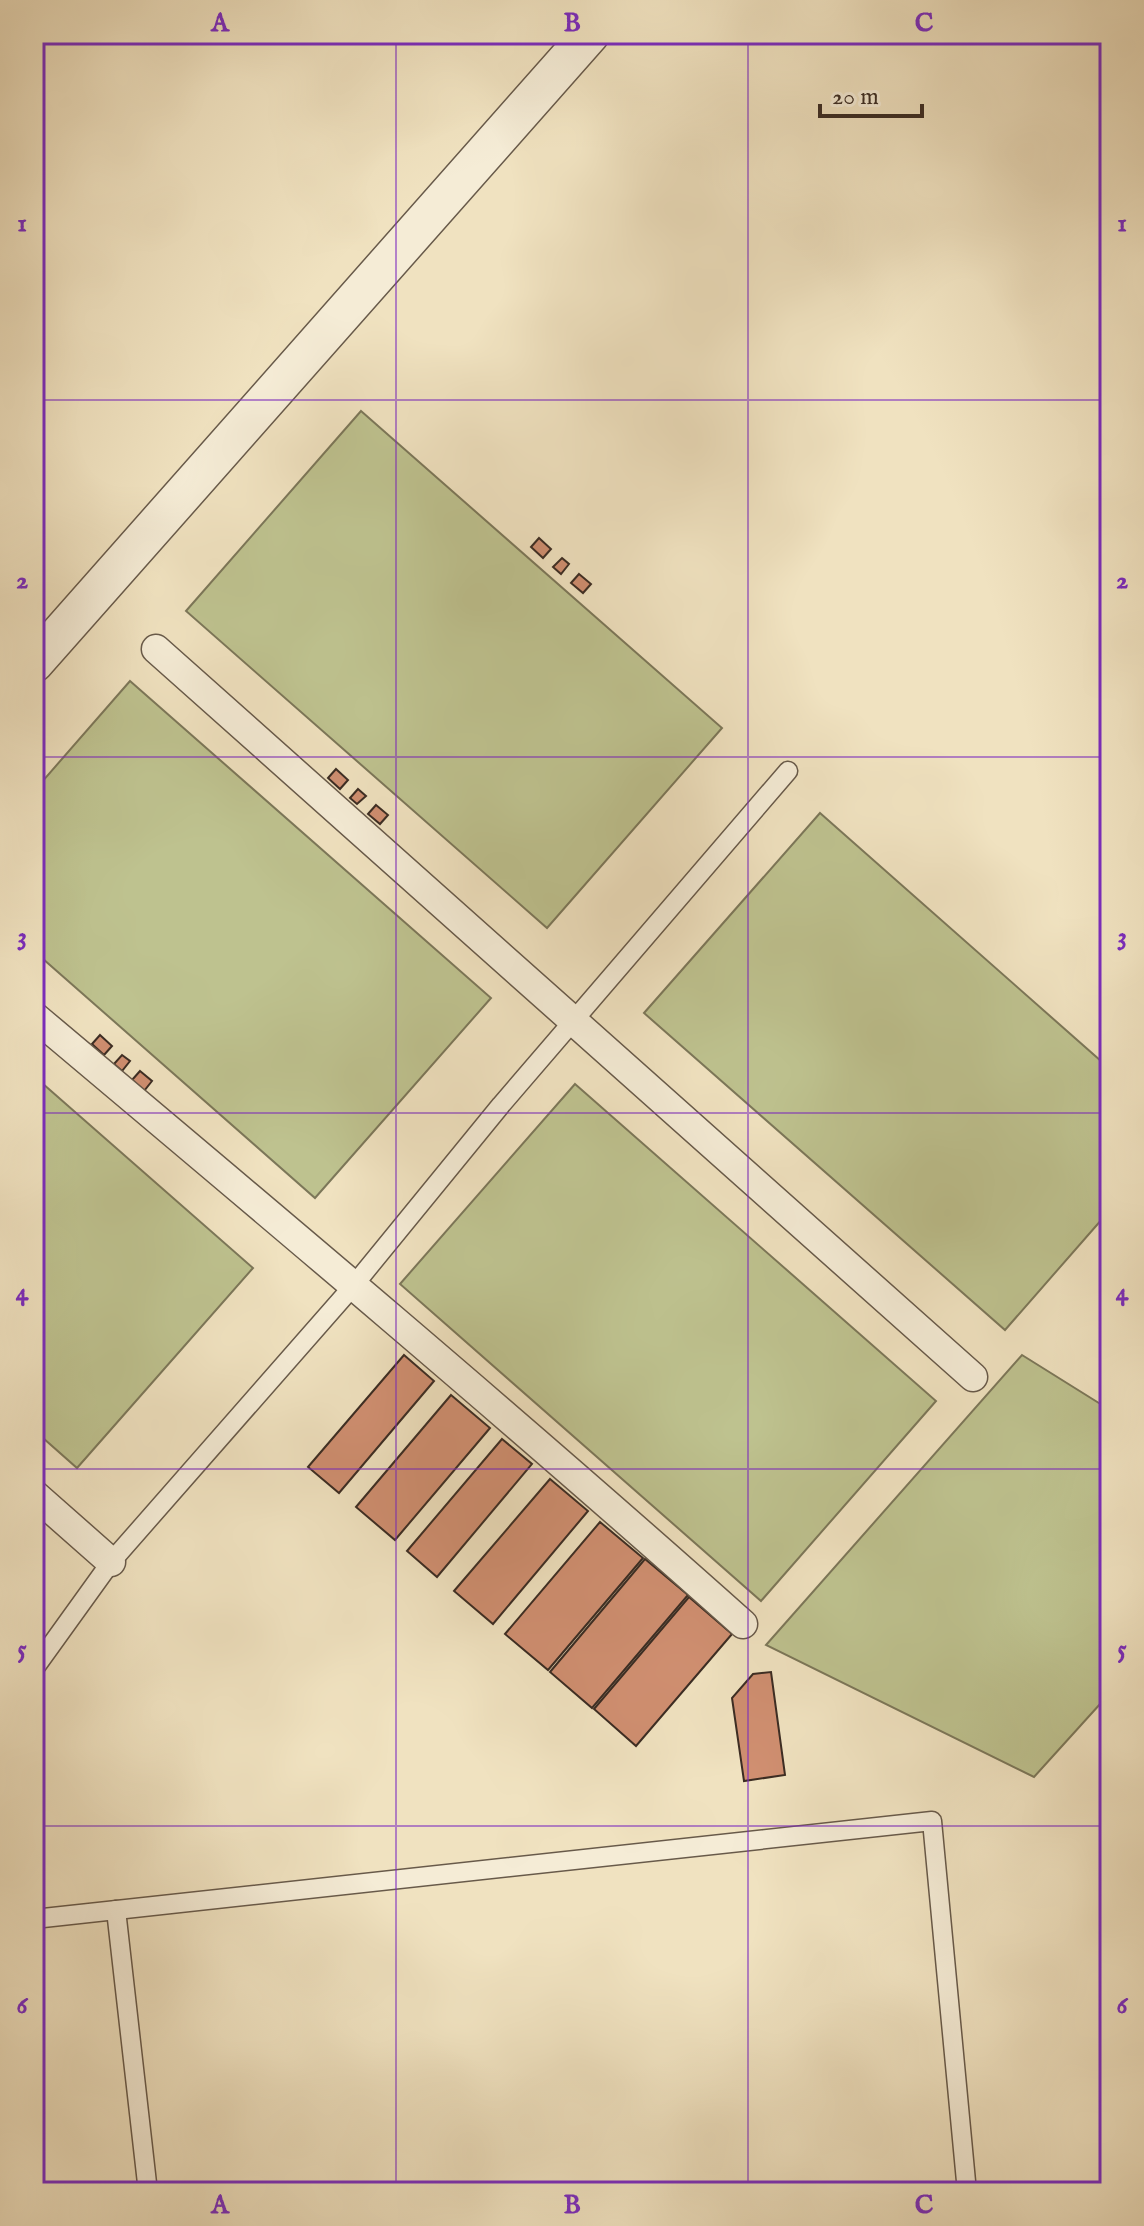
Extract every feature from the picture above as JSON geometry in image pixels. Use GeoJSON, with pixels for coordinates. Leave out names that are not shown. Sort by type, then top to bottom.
{"type":"FeatureCollection","features":[{"type":"Feature","properties":{"kind":"street"},"geometry":{"type":"LineString","coordinates":[[34,663],[590,34]]}},
{"type":"Feature","properties":{"kind":"street"},"geometry":{"type":"LineString","coordinates":[[156,649],[973,1377]]}},
{"type":"Feature","properties":{"kind":"street"},"geometry":{"type":"LineString","coordinates":[[34,1016],[354,1285],[601,1497],[743,1624]]}},
{"type":"Feature","properties":{"kind":"street"},"geometry":{"type":"LineString","coordinates":[[34,1494],[111,1562]]}},
{"type":"Feature","properties":{"kind":"lane"},"geometry":{"type":"LineString","coordinates":[[34,1669],[111,1562],[354,1285],[501,1105],[788,771]]}},
{"type":"Feature","properties":{"kind":"lane"},"geometry":{"type":"LineString","coordinates":[[34,1919],[932,1821],[967,2192]]}},
{"type":"Feature","properties":{"kind":"lane"},"geometry":{"type":"LineString","coordinates":[[116,1910],[148,2192]]}},
{"type":"Feature","properties":{"kind":"green space"},"geometry":{"type":"Polygon","coordinates":[[[361,411],[722,728],[547,928],[186,611],[361,411]]]}},
{"type":"Feature","properties":{"kind":"green space"},"geometry":{"type":"Polygon","coordinates":[[[130,681],[491,998],[315,1198],[34,951],[34,791],[130,681]]]}},
{"type":"Feature","properties":{"kind":"green space"},"geometry":{"type":"Polygon","coordinates":[[[820,813],[1110,1069],[1110,1210],[1005,1330],[644,1013],[820,813]]]}},
{"type":"Feature","properties":{"kind":"green space"},"geometry":{"type":"Polygon","coordinates":[[[34,1076],[253,1268],[77,1468],[34,1430],[34,1076]]]}},
{"type":"Feature","properties":{"kind":"green space"},"geometry":{"type":"Polygon","coordinates":[[[575,1084],[936,1401],[761,1601],[400,1284],[575,1084]]]}},
{"type":"Feature","properties":{"kind":"green space"},"geometry":{"type":"Polygon","coordinates":[[[1022,1355],[1110,1410],[1110,1693],[1034,1777],[766,1645],[1022,1355]]]}},
{"type":"Feature","properties":{"kind":"building"},"geometry":{"type":"Polygon","coordinates":[[[539,538],[551,549],[543,558],[531,547],[539,538]]]}},
{"type":"Feature","properties":{"kind":"building"},"geometry":{"type":"Polygon","coordinates":[[[562,558],[569,564],[561,574],[553,567],[562,558]]]}},
{"type":"Feature","properties":{"kind":"building"},"geometry":{"type":"Polygon","coordinates":[[[579,574],[591,584],[583,593],[571,583],[579,574]]]}},
{"type":"Feature","properties":{"kind":"building"},"geometry":{"type":"Polygon","coordinates":[[[336,769],[348,780],[340,789],[328,778],[336,769]]]}},
{"type":"Feature","properties":{"kind":"building"},"geometry":{"type":"Polygon","coordinates":[[[358,789],[366,796],[357,804],[350,798],[358,789]]]}},
{"type":"Feature","properties":{"kind":"building"},"geometry":{"type":"Polygon","coordinates":[[[376,805],[388,815],[380,824],[368,814],[376,805]]]}},
{"type":"Feature","properties":{"kind":"building"},"geometry":{"type":"Polygon","coordinates":[[[100,1035],[112,1046],[104,1055],[92,1044],[100,1035]]]}},
{"type":"Feature","properties":{"kind":"building"},"geometry":{"type":"Polygon","coordinates":[[[122,1055],[130,1061],[122,1071],[114,1064],[122,1055]]]}},
{"type":"Feature","properties":{"kind":"building"},"geometry":{"type":"Polygon","coordinates":[[[140,1071],[152,1081],[144,1091],[132,1080],[140,1071]]]}},
{"type":"Feature","properties":{"kind":"building"},"geometry":{"type":"Polygon","coordinates":[[[404,1355],[434,1381],[339,1493],[308,1467],[404,1355]]]}},
{"type":"Feature","properties":{"kind":"building"},"geometry":{"type":"Polygon","coordinates":[[[451,1395],[490,1428],[395,1540],[356,1507],[451,1395]]]}},
{"type":"Feature","properties":{"kind":"building"},"geometry":{"type":"Polygon","coordinates":[[[502,1439],[532,1464],[437,1577],[407,1551],[502,1439]]]}},
{"type":"Feature","properties":{"kind":"building"},"geometry":{"type":"Polygon","coordinates":[[[550,1479],[588,1511],[493,1624],[454,1591],[550,1479]]]}},
{"type":"Feature","properties":{"kind":"building"},"geometry":{"type":"Polygon","coordinates":[[[600,1522],[643,1558],[548,1670],[505,1634],[600,1522]]]}},
{"type":"Feature","properties":{"kind":"building"},"geometry":{"type":"Polygon","coordinates":[[[645,1559],[688,1595],[592,1708],[550,1672],[645,1559]]]}},
{"type":"Feature","properties":{"kind":"building"},"geometry":{"type":"Polygon","coordinates":[[[689,1597],[732,1634],[636,1746],[594,1709],[689,1597]]]}},
{"type":"Feature","properties":{"kind":"building"},"geometry":{"type":"Polygon","coordinates":[[[771,1672],[785,1775],[744,1781],[732,1698],[753,1674],[771,1672]]]}}]}
